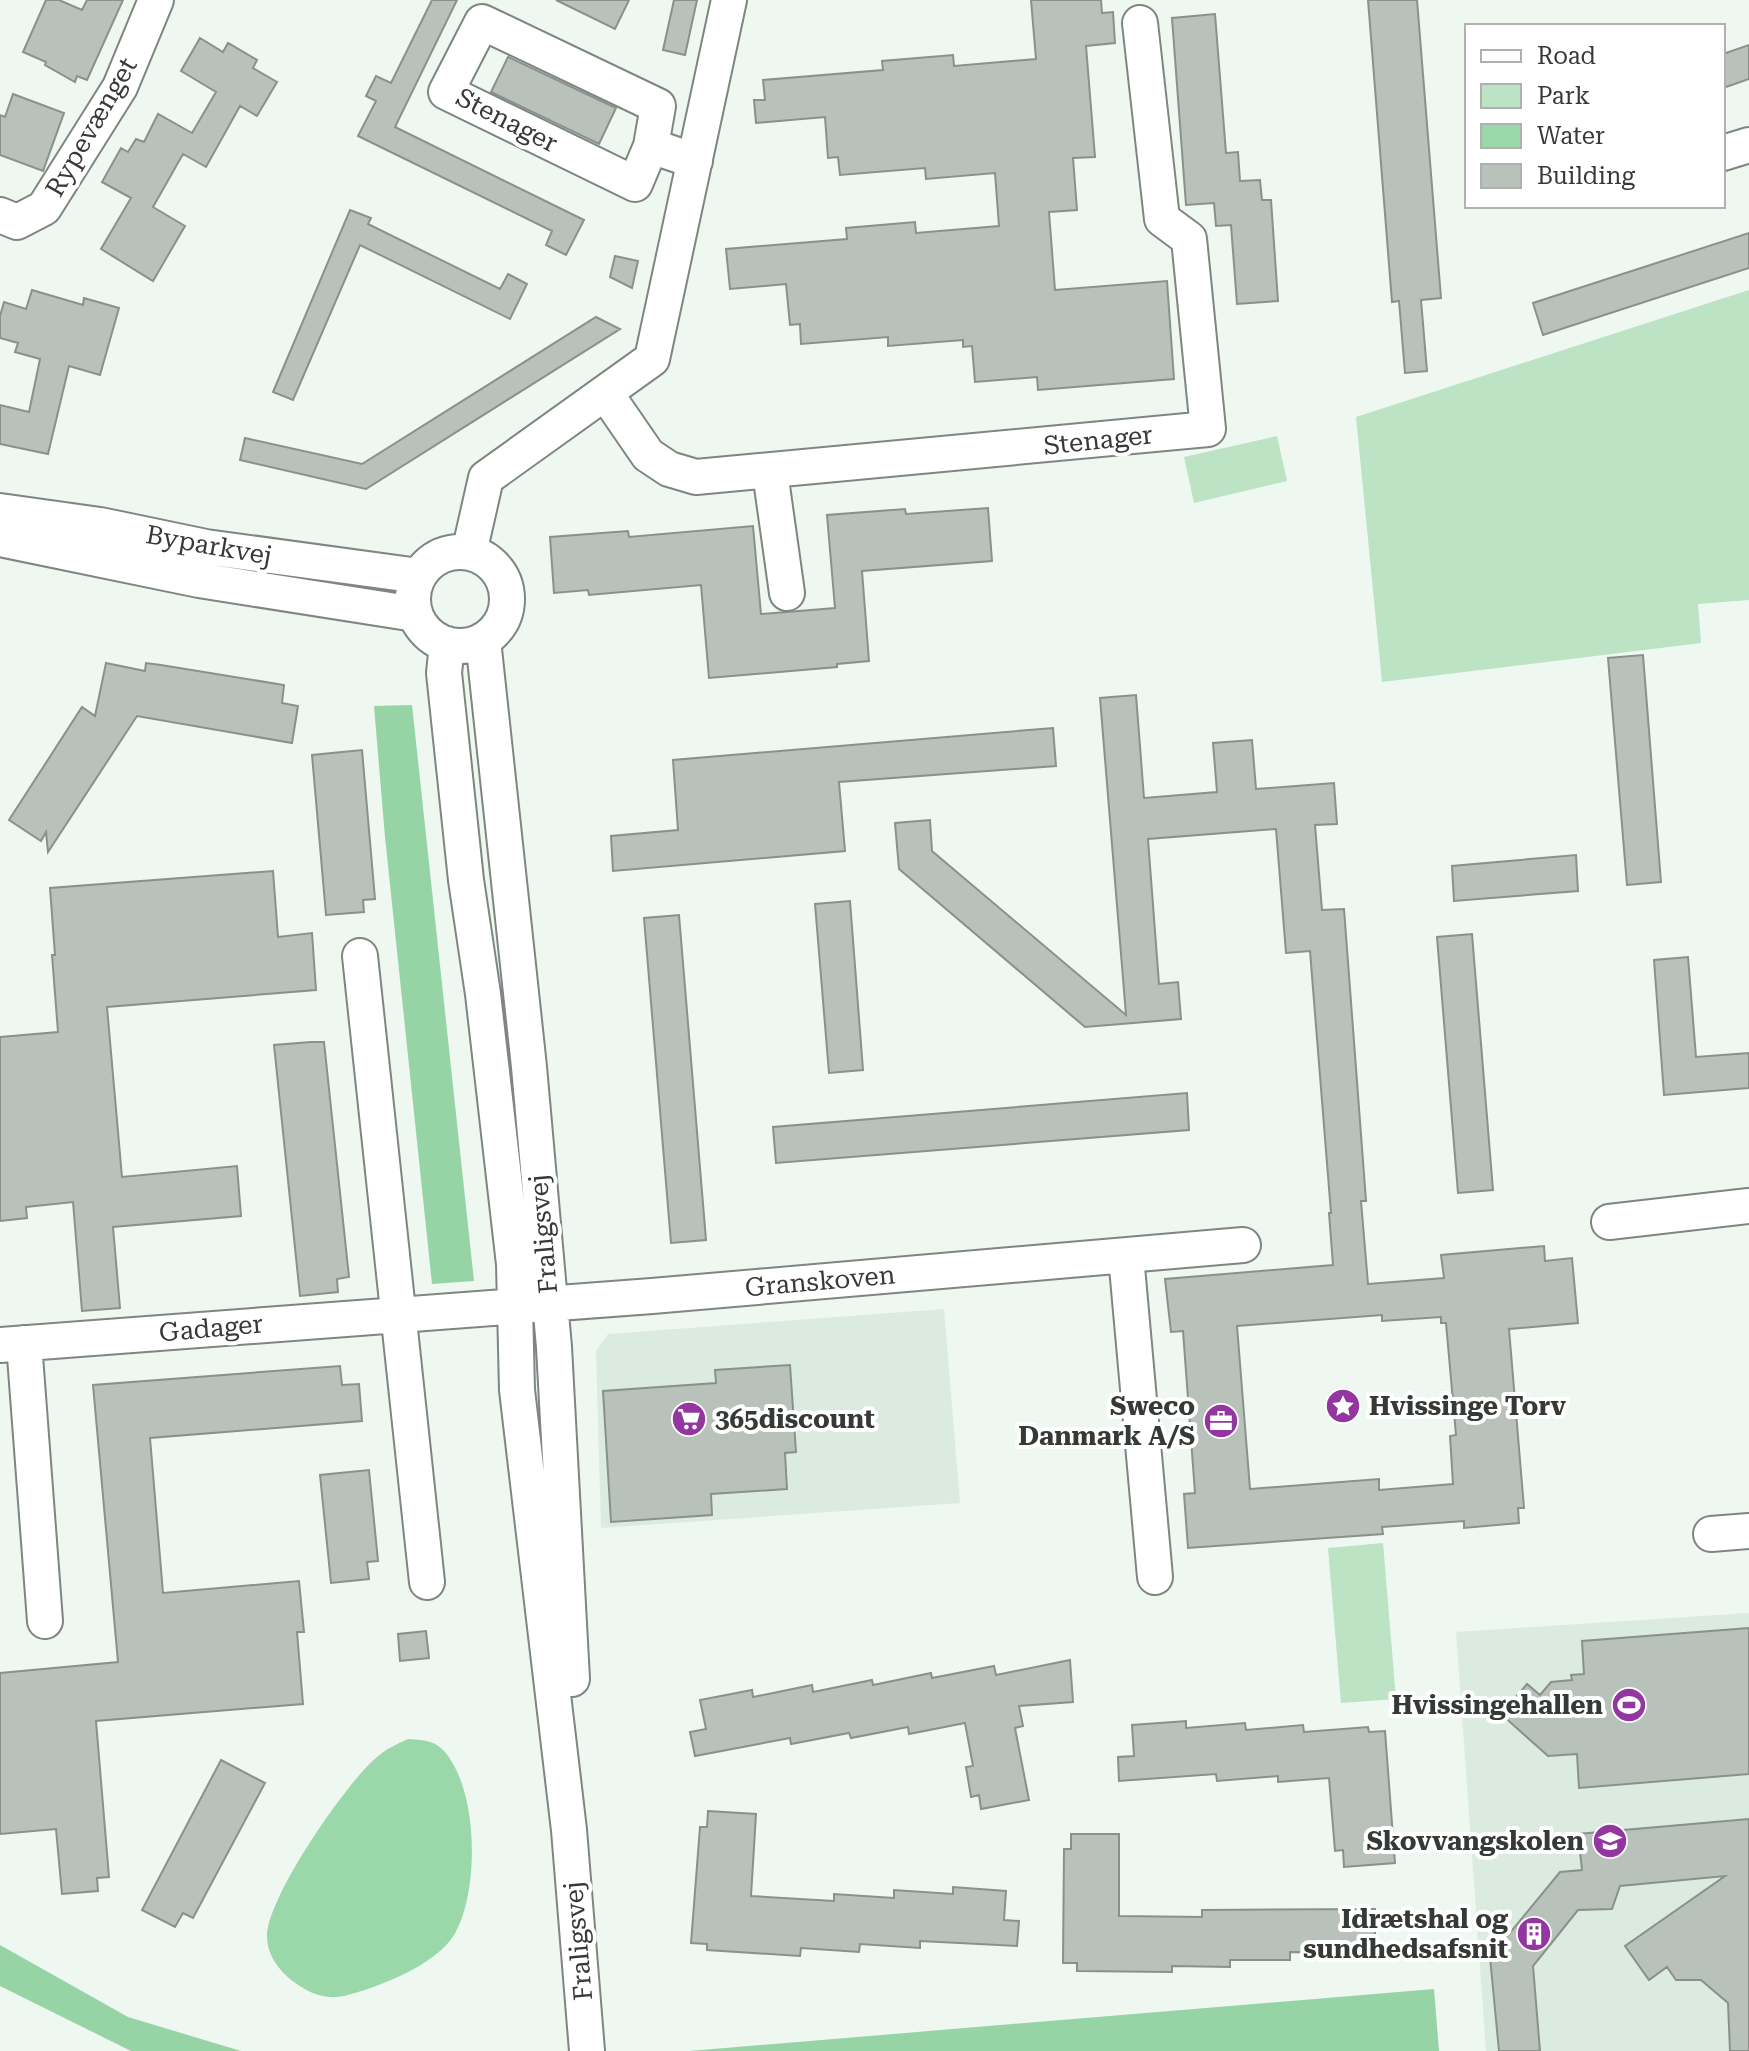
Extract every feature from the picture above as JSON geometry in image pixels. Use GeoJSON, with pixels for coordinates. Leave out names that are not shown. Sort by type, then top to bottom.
{"type":"FeatureCollection","features":[{"type":"Feature","properties":{"kind":"street","name":"Rypevænget"},"geometry":{"type":"LineString","coordinates":[[0,215],[17,222],[44,208],[120,87],[156,0]]}},
{"type":"Feature","properties":{"kind":"street"},"geometry":{"type":"LineString","coordinates":[[469,553],[486,478],[652,359],[729,0]]}},
{"type":"Feature","properties":{"kind":"street","name":"Stenager"},"geometry":{"type":"LineString","coordinates":[[482,22],[658,106],[651,146],[635,184],[446,92],[482,22]]}},
{"type":"Feature","properties":{"kind":"street","name":"Stenager"},"geometry":{"type":"LineString","coordinates":[[606,394],[648,455],[669,469],[696,477],[1208,429],[1189,239],[1162,219],[1140,23]]}},
{"type":"Feature","properties":{"kind":"street"},"geometry":{"type":"LineString","coordinates":[[1725,152],[1749,145]]}},
{"type":"Feature","properties":{"kind":"street"},"geometry":{"type":"LineString","coordinates":[[651,146],[695,161]]}},
{"type":"Feature","properties":{"kind":"street"},"geometry":{"type":"LineString","coordinates":[[770,472],[787,593]]}},
{"type":"Feature","properties":{"kind":"street","name":"Byparkvej"},"geometry":{"type":"LineString","coordinates":[[0,511],[100,525],[206,547],[419,576]]}},
{"type":"Feature","properties":{"kind":"street","name":"Byparkvej"},"geometry":{"type":"LineString","coordinates":[[0,539],[199,580],[415,614]]}},
{"type":"Feature","properties":{"kind":"street"},"geometry":{"type":"LineString","coordinates":[[469,553],[488,561],[502,577],[507,596],[504,617],[483,640],[465,646],[447,644],[427,633],[415,614],[413,595],[424,568],[440,556],[469,553]]}},
{"type":"Feature","properties":{"kind":"street","name":"Fraligsvej"},"geometry":{"type":"LineString","coordinates":[[483,640],[529,1067],[549,1302],[572,1675],[569,1830]]}},
{"type":"Feature","properties":{"kind":"street","name":"Fraligsvej"},"geometry":{"type":"LineString","coordinates":[[447,644],[444,673],[466,880],[483,994],[514,1264],[517,1390],[569,1830],[587,2051]]}},
{"type":"Feature","properties":{"kind":"street"},"geometry":{"type":"LineString","coordinates":[[360,956],[427,1582]]}},
{"type":"Feature","properties":{"kind":"street"},"geometry":{"type":"LineString","coordinates":[[1609,1222],[1749,1206]]}},
{"type":"Feature","properties":{"kind":"street","name":"Granskoven"},"geometry":{"type":"LineString","coordinates":[[513,1304],[1243,1245]]}},
{"type":"Feature","properties":{"kind":"street"},"geometry":{"type":"LineString","coordinates":[[1126,1256],[1155,1577]]}},
{"type":"Feature","properties":{"kind":"street","name":"Gadager"},"geometry":{"type":"LineString","coordinates":[[45,1621],[12,1344],[513,1304]]}},
{"type":"Feature","properties":{"kind":"street"},"geometry":{"type":"LineString","coordinates":[[1711,1534],[1749,1531]]}},
{"type":"Feature","properties":{"kind":"shaded area"},"geometry":{"type":"Polygon","coordinates":[[[412,705],[474,1281],[432,1284],[374,706],[412,705]]]}},
{"type":"Feature","properties":{"kind":"shaded area"},"geometry":{"type":"Polygon","coordinates":[[[944,1309],[960,1503],[601,1528],[596,1351],[608,1334],[944,1309]]]}},
{"type":"Feature","properties":{"kind":"shaded area","name":"Skovvangskolen"},"geometry":{"type":"Polygon","coordinates":[[[1749,1613],[1749,2051],[1486,2051],[1456,1632],[1749,1613]]]}},
{"type":"Feature","properties":{"kind":"shaded area"},"geometry":{"type":"Polygon","coordinates":[[[0,1945],[128,2017],[241,2051],[131,2051],[0,1986],[0,1945]]]}},
{"type":"Feature","properties":{"kind":"shaded area"},"geometry":{"type":"Polygon","coordinates":[[[1434,1989],[1439,2051],[689,2051],[1434,1989]]]}},
{"type":"Feature","properties":{"kind":"green space"},"geometry":{"type":"Polygon","coordinates":[[[1749,290],[1749,600],[1698,604],[1701,643],[1382,682],[1356,417],[1749,290]]]}},
{"type":"Feature","properties":{"kind":"green space"},"geometry":{"type":"Polygon","coordinates":[[[1277,436],[1287,481],[1194,503],[1184,457],[1277,436]]]}},
{"type":"Feature","properties":{"kind":"green space"},"geometry":{"type":"Polygon","coordinates":[[[1383,1543],[1396,1699],[1341,1703],[1328,1548],[1383,1543]]]}},
{"type":"Feature","properties":{"kind":"water"},"geometry":{"type":"Polygon","coordinates":[[[408,1739],[431,1742],[442,1749],[454,1766],[463,1788],[472,1840],[468,1893],[462,1916],[454,1935],[445,1946],[405,1974],[344,1996],[318,1995],[294,1982],[275,1962],[267,1936],[271,1918],[294,1869],[347,1790],[377,1757],[408,1739]]]}},
{"type":"Feature","properties":{"kind":"building"},"geometry":{"type":"Polygon","coordinates":[[[46,0],[59,0],[82,10],[87,0],[123,0],[87,80],[77,76],[75,82],[45,65],[46,62],[23,52],[46,0]]]}},
{"type":"Feature","properties":{"kind":"building"},"geometry":{"type":"Polygon","coordinates":[[[432,0],[457,0],[395,127],[584,220],[566,255],[546,245],[552,231],[358,136],[376,101],[366,96],[376,76],[391,83],[432,0]]]}},
{"type":"Feature","properties":{"kind":"building"},"geometry":{"type":"Polygon","coordinates":[[[556,0],[629,0],[615,29],[556,0]]]}},
{"type":"Feature","properties":{"kind":"building"},"geometry":{"type":"Polygon","coordinates":[[[674,0],[697,0],[685,55],[663,50],[674,0]]]}},
{"type":"Feature","properties":{"kind":"building"},"geometry":{"type":"Polygon","coordinates":[[[1031,0],[1101,0],[1102,13],[1113,12],[1115,43],[1086,46],[1095,157],[1073,158],[1077,210],[1049,212],[1055,290],[1167,281],[1174,379],[1038,390],[1037,377],[975,382],[972,346],[963,347],[963,340],[888,346],[888,337],[801,344],[800,324],[790,325],[786,284],[730,289],[726,249],[847,239],[846,228],[915,222],[916,233],[999,226],[995,173],[926,179],[925,168],[840,175],[838,157],[828,158],[825,117],[756,123],[754,100],[765,100],[763,80],[883,70],[882,61],[953,55],[954,66],[1036,59],[1031,0]]]}},
{"type":"Feature","properties":{"kind":"building"},"geometry":{"type":"Polygon","coordinates":[[[1368,0],[1417,0],[1441,298],[1421,300],[1427,371],[1405,373],[1399,301],[1392,302],[1368,0]]]}},
{"type":"Feature","properties":{"kind":"building"},"geometry":{"type":"Polygon","coordinates":[[[1215,14],[1226,153],[1238,152],[1240,181],[1260,180],[1262,200],[1271,200],[1278,301],[1237,304],[1231,225],[1216,226],[1214,203],[1186,205],[1172,18],[1215,14]]]}},
{"type":"Feature","properties":{"kind":"building"},"geometry":{"type":"Polygon","coordinates":[[[200,38],[223,52],[228,43],[257,60],[253,68],[277,82],[257,116],[240,106],[206,167],[183,154],[153,207],[185,226],[153,281],[101,249],[131,198],[102,182],[121,148],[128,152],[136,139],[144,142],[158,114],[192,133],[216,92],[181,71],[200,38]]]}},
{"type":"Feature","properties":{"kind":"building"},"geometry":{"type":"Polygon","coordinates":[[[1749,45],[1749,79],[1725,87],[1725,53],[1749,45]]]}},
{"type":"Feature","properties":{"kind":"building"},"geometry":{"type":"Polygon","coordinates":[[[508,57],[616,108],[599,144],[491,92],[508,57]]]}},
{"type":"Feature","properties":{"kind":"building"},"geometry":{"type":"Polygon","coordinates":[[[13,94],[64,113],[43,171],[0,155],[0,115],[5,117],[13,94]]]}},
{"type":"Feature","properties":{"kind":"building"},"geometry":{"type":"Polygon","coordinates":[[[350,210],[371,218],[368,224],[500,289],[508,274],[527,284],[510,319],[360,245],[293,400],[273,392],[350,210]]]}},
{"type":"Feature","properties":{"kind":"building"},"geometry":{"type":"Polygon","coordinates":[[[1749,233],[1749,268],[1543,335],[1533,303],[1749,233]]]}},
{"type":"Feature","properties":{"kind":"building"},"geometry":{"type":"Polygon","coordinates":[[[615,256],[638,261],[632,288],[610,277],[615,256]]]}},
{"type":"Feature","properties":{"kind":"building"},"geometry":{"type":"Polygon","coordinates":[[[32,290],[83,305],[84,298],[119,308],[100,375],[69,366],[48,454],[0,444],[0,405],[29,412],[40,359],[15,352],[18,343],[0,338],[0,316],[4,302],[26,309],[32,290]]]}},
{"type":"Feature","properties":{"kind":"building"},"geometry":{"type":"Polygon","coordinates":[[[596,317],[620,329],[366,489],[240,460],[245,438],[362,464],[596,317]]]}},
{"type":"Feature","properties":{"kind":"building"},"geometry":{"type":"Polygon","coordinates":[[[988,508],[992,561],[862,571],[869,661],[837,664],[837,667],[709,678],[701,585],[589,595],[588,590],[554,593],[550,537],[628,531],[629,537],[753,526],[761,614],[835,608],[827,515],[905,509],[906,514],[988,508]]]}},
{"type":"Feature","properties":{"kind":"building"},"geometry":{"type":"Polygon","coordinates":[[[1643,655],[1661,882],[1627,885],[1608,658],[1643,655]]]}},
{"type":"Feature","properties":{"kind":"building"},"geometry":{"type":"Polygon","coordinates":[[[106,663],[145,671],[146,663],[284,685],[282,703],[298,706],[292,743],[137,716],[48,852],[46,832],[41,841],[9,820],[82,707],[95,716],[106,663]]]}},
{"type":"Feature","properties":{"kind":"building"},"geometry":{"type":"Polygon","coordinates":[[[1136,695],[1144,798],[1217,792],[1213,743],[1252,740],[1256,789],[1334,783],[1337,824],[1315,825],[1322,910],[1344,909],[1366,1201],[1361,1201],[1368,1284],[1444,1278],[1441,1255],[1544,1246],[1545,1261],[1572,1258],[1578,1323],[1509,1329],[1524,1508],[1518,1508],[1519,1523],[1464,1528],[1464,1521],[1382,1527],[1383,1534],[1188,1548],[1184,1494],[1195,1493],[1183,1331],[1171,1332],[1165,1279],[1333,1265],[1310,951],[1286,953],[1276,829],[1148,839],[1159,984],[1178,982],[1181,1019],[1085,1027],[899,869],[895,823],[930,820],[932,851],[1126,1015],[1100,698],[1136,695]],[[1382,1315],[1237,1326],[1250,1489],[1379,1479],[1379,1490],[1453,1484],[1450,1436],[1456,1435],[1446,1323],[1441,1323],[1441,1317],[1382,1321],[1382,1315]]]}},
{"type":"Feature","properties":{"kind":"building"},"geometry":{"type":"Polygon","coordinates":[[[1053,728],[1056,766],[839,782],[845,851],[613,871],[611,836],[678,830],[673,760],[1053,728]]]}},
{"type":"Feature","properties":{"kind":"building"},"geometry":{"type":"Polygon","coordinates":[[[362,750],[375,899],[363,900],[364,912],[326,915],[312,755],[362,750]]]}},
{"type":"Feature","properties":{"kind":"building"},"geometry":{"type":"Polygon","coordinates":[[[1576,855],[1578,891],[1454,901],[1452,866],[1576,855]]]}},
{"type":"Feature","properties":{"kind":"building"},"geometry":{"type":"Polygon","coordinates":[[[273,871],[278,937],[312,933],[316,990],[107,1007],[122,1177],[237,1166],[241,1216],[113,1227],[120,1308],[82,1311],[73,1202],[26,1207],[27,1218],[0,1221],[0,1037],[58,1032],[50,888],[273,871]]]}},
{"type":"Feature","properties":{"kind":"building"},"geometry":{"type":"Polygon","coordinates":[[[850,901],[863,1070],[829,1073],[815,904],[850,901]]]}},
{"type":"Feature","properties":{"kind":"building"},"geometry":{"type":"Polygon","coordinates":[[[679,915],[706,1240],[671,1243],[644,918],[679,915]]]}},
{"type":"Feature","properties":{"kind":"building"},"geometry":{"type":"Polygon","coordinates":[[[1472,934],[1493,1190],[1458,1193],[1437,937],[1472,934]]]}},
{"type":"Feature","properties":{"kind":"building"},"geometry":{"type":"Polygon","coordinates":[[[1688,957],[1696,1057],[1749,1053],[1749,1088],[1664,1095],[1654,960],[1688,957]]]}},
{"type":"Feature","properties":{"kind":"building"},"geometry":{"type":"Polygon","coordinates":[[[324,1042],[349,1277],[337,1279],[338,1292],[300,1296],[274,1045],[324,1042]]]}},
{"type":"Feature","properties":{"kind":"building"},"geometry":{"type":"Polygon","coordinates":[[[1187,1093],[1189,1130],[776,1163],[773,1127],[1187,1093]]]}},
{"type":"Feature","properties":{"kind":"building"},"geometry":{"type":"Polygon","coordinates":[[[790,1365],[796,1452],[785,1453],[787,1489],[711,1494],[712,1515],[611,1522],[603,1391],[716,1383],[715,1370],[790,1365]]]}},
{"type":"Feature","properties":{"kind":"building"},"geometry":{"type":"Polygon","coordinates":[[[340,1366],[342,1385],[359,1384],[362,1421],[150,1438],[163,1593],[299,1581],[304,1632],[297,1632],[303,1704],[96,1721],[109,1877],[97,1878],[98,1891],[62,1894],[56,1829],[0,1834],[0,1673],[118,1662],[93,1385],[340,1366]]]}},
{"type":"Feature","properties":{"kind":"building"},"geometry":{"type":"Polygon","coordinates":[[[369,1470],[378,1561],[367,1562],[369,1579],[331,1583],[320,1475],[369,1470]]]}},
{"type":"Feature","properties":{"kind":"building","name":"Hvissingehallen"},"geometry":{"type":"Polygon","coordinates":[[[1749,1628],[1749,1774],[1579,1788],[1577,1754],[1548,1756],[1501,1714],[1527,1684],[1540,1695],[1551,1682],[1572,1680],[1571,1675],[1584,1674],[1582,1641],[1749,1628]]]}},
{"type":"Feature","properties":{"kind":"building"},"geometry":{"type":"Polygon","coordinates":[[[426,1631],[429,1658],[400,1661],[398,1634],[426,1631]]]}},
{"type":"Feature","properties":{"kind":"building"},"geometry":{"type":"Polygon","coordinates":[[[1070,1660],[1073,1702],[1019,1706],[1023,1726],[1015,1728],[1029,1800],[981,1809],[979,1795],[971,1797],[966,1767],[973,1766],[965,1723],[909,1734],[908,1727],[851,1738],[849,1733],[791,1744],[790,1738],[695,1756],[690,1732],[706,1729],[700,1700],[752,1690],[753,1697],[812,1685],[813,1692],[872,1680],[873,1685],[931,1673],[932,1678],[994,1666],[996,1675],[1070,1660]]]}},
{"type":"Feature","properties":{"kind":"building"},"geometry":{"type":"Polygon","coordinates":[[[1186,1721],[1186,1728],[1245,1723],[1246,1730],[1303,1725],[1304,1732],[1368,1727],[1369,1732],[1385,1731],[1395,1863],[1344,1867],[1343,1850],[1335,1851],[1329,1778],[1278,1782],[1278,1776],[1217,1781],[1216,1774],[1119,1781],[1118,1757],[1134,1756],[1132,1725],[1186,1721]]]}},
{"type":"Feature","properties":{"kind":"building"},"geometry":{"type":"Polygon","coordinates":[[[221,1760],[265,1783],[193,1918],[183,1913],[175,1927],[142,1910],[221,1760]]]}},
{"type":"Feature","properties":{"kind":"building"},"geometry":{"type":"Polygon","coordinates":[[[708,1811],[756,1814],[751,1896],[834,1901],[834,1894],[894,1898],[894,1890],[953,1894],[953,1887],[1006,1891],[1004,1920],[1019,1921],[1017,1946],[920,1941],[920,1948],[860,1944],[859,1952],[801,1948],[800,1956],[707,1950],[707,1944],[691,1943],[700,1827],[707,1827],[708,1811]]]}},
{"type":"Feature","properties":{"kind":"building","name":"Idrætshal og sundhedsafsnit"},"geometry":{"type":"Polygon","coordinates":[[[1749,1819],[1749,2051],[1730,2051],[1728,2003],[1701,1980],[1676,1980],[1667,1967],[1649,1980],[1625,1946],[1725,1876],[1620,1886],[1612,1909],[1578,1910],[1533,1966],[1540,2051],[1499,2051],[1490,1957],[1560,1872],[1582,1870],[1578,1834],[1749,1819]]]}},
{"type":"Feature","properties":{"kind":"building"},"geometry":{"type":"Polygon","coordinates":[[[1071,1834],[1119,1834],[1119,1916],[1202,1917],[1202,1910],[1375,1909],[1375,1953],[1290,1952],[1290,1960],[1230,1960],[1230,1967],[1172,1966],[1172,1972],[1077,1971],[1077,1963],[1063,1963],[1064,1849],[1071,1849],[1071,1834]]]}},
{"type":"Feature","properties":{"kind":"place","name":"Hvissinge Torv"},"geometry":{"type":"Point","coordinates":[1343,1406]}},
{"type":"Feature","properties":{"kind":"place","name":"365discount"},"geometry":{"type":"Point","coordinates":[689,1419]}},
{"type":"Feature","properties":{"kind":"place","name":"Sweco Danmark A/S"},"geometry":{"type":"Point","coordinates":[1221,1421]}},
{"type":"Feature","properties":{"kind":"place","name":"Hvissingehallen"},"geometry":{"type":"Point","coordinates":[1629,1705]}},
{"type":"Feature","properties":{"kind":"place","name":"Skovvangskolen"},"geometry":{"type":"Point","coordinates":[1610,1841]}},
{"type":"Feature","properties":{"kind":"place","name":"Idrætshal og sundhedsafsnit"},"geometry":{"type":"Point","coordinates":[1534,1934]}}]}
